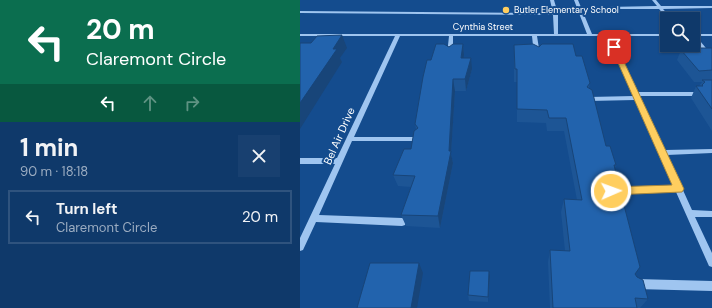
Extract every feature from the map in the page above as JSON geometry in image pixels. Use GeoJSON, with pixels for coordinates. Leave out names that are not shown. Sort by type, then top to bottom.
{"type":"FeatureCollection","features":[{"type":"Feature","properties":{"kind":"street"},"geometry":{"type":"LineString","coordinates":[[552,0],[556,14],[556,35]]}},
{"type":"Feature","properties":{"kind":"street"},"geometry":{"type":"LineString","coordinates":[[576,0],[590,35]]}},
{"type":"Feature","properties":{"kind":"street"},"geometry":{"type":"LineString","coordinates":[[654,0],[665,12]]}},
{"type":"Feature","properties":{"kind":"street"},"geometry":{"type":"LineString","coordinates":[[606,8],[712,7]]}},
{"type":"Feature","properties":{"kind":"street"},"geometry":{"type":"LineString","coordinates":[[300,12],[556,14]]}},
{"type":"Feature","properties":{"kind":"street","name":"Cynthia Street"},"geometry":{"type":"LineString","coordinates":[[300,35],[660,35]]}},
{"type":"Feature","properties":{"kind":"street","name":"Bel Air Drive"},"geometry":{"type":"LineString","coordinates":[[300,247],[398,35]]}},
{"type":"Feature","properties":{"kind":"street"},"geometry":{"type":"LineString","coordinates":[[450,55],[451,35]]}},
{"type":"Feature","properties":{"kind":"street"},"geometry":{"type":"LineString","coordinates":[[534,35],[537,56]]}},
{"type":"Feature","properties":{"kind":"street"},"geometry":{"type":"LineString","coordinates":[[609,35],[712,263]]}},
{"type":"Feature","properties":{"kind":"street"},"geometry":{"type":"LineString","coordinates":[[700,36],[712,35]]}},
{"type":"Feature","properties":{"kind":"street"},"geometry":{"type":"LineString","coordinates":[[700,44],[710,56]]}},
{"type":"Feature","properties":{"kind":"street"},"geometry":{"type":"LineString","coordinates":[[588,99],[695,94]]}},
{"type":"Feature","properties":{"kind":"street"},"geometry":{"type":"LineString","coordinates":[[350,139],[417,139]]}},
{"type":"Feature","properties":{"kind":"street"},"geometry":{"type":"LineString","coordinates":[[662,153],[712,151]]}},
{"type":"Feature","properties":{"kind":"street"},"geometry":{"type":"LineString","coordinates":[[300,161],[340,161]]}},
{"type":"Feature","properties":{"kind":"street"},"geometry":{"type":"LineString","coordinates":[[611,191],[679,189]]}},
{"type":"Feature","properties":{"kind":"street"},"geometry":{"type":"LineString","coordinates":[[690,213],[712,214]]}},
{"type":"Feature","properties":{"kind":"street"},"geometry":{"type":"LineString","coordinates":[[313,218],[402,222]]}},
{"type":"Feature","properties":{"kind":"street"},"geometry":{"type":"LineString","coordinates":[[634,284],[712,286]]}},
{"type":"Feature","properties":{"kind":"building"},"geometry":{"type":"Polygon","coordinates":[[[342,35],[333,49],[337,49],[300,103],[300,43],[311,43],[317,36],[342,35]]]}},
{"type":"Feature","properties":{"kind":"building"},"geometry":{"type":"Polygon","coordinates":[[[436,44],[444,44],[449,47],[453,44],[463,44],[461,58],[471,58],[465,79],[453,79],[449,151],[451,151],[438,216],[401,215],[415,176],[393,175],[404,149],[411,149],[414,131],[418,128],[415,124],[423,77],[427,60],[431,60],[436,44]]]}},
{"type":"Feature","properties":{"kind":"building"},"geometry":{"type":"Polygon","coordinates":[[[533,44],[539,47],[542,44],[573,44],[576,56],[582,56],[590,83],[587,87],[592,90],[606,146],[610,146],[616,165],[614,165],[616,173],[611,175],[610,179],[618,182],[640,267],[635,274],[643,280],[648,299],[635,298],[637,308],[553,308],[550,250],[570,251],[564,199],[582,200],[566,118],[549,118],[547,110],[517,109],[517,69],[515,69],[514,45],[533,44]]]}},
{"type":"Feature","properties":{"kind":"building"},"geometry":{"type":"Polygon","coordinates":[[[700,48],[712,48],[712,70],[699,71],[683,52],[700,52],[700,48]]]}},
{"type":"Feature","properties":{"kind":"building"},"geometry":{"type":"Polygon","coordinates":[[[702,80],[712,80],[712,109],[696,86],[703,86],[702,85],[705,82],[702,80]]]}},
{"type":"Feature","properties":{"kind":"building"},"geometry":{"type":"Polygon","coordinates":[[[370,263],[419,263],[411,308],[357,308],[370,263]]]}},
{"type":"Feature","properties":{"kind":"building"},"geometry":{"type":"Polygon","coordinates":[[[470,271],[489,271],[488,297],[468,295],[470,271]]]}},
{"type":"Feature","properties":{"kind":"place","name":"Butler Elementary School"},"geometry":{"type":"Point","coordinates":[506,10]}},
{"type":"Feature","properties":{"kind":"route"},"geometry":{"type":"LineString","coordinates":[[611,191],[679,189],[614,47]]}}]}
